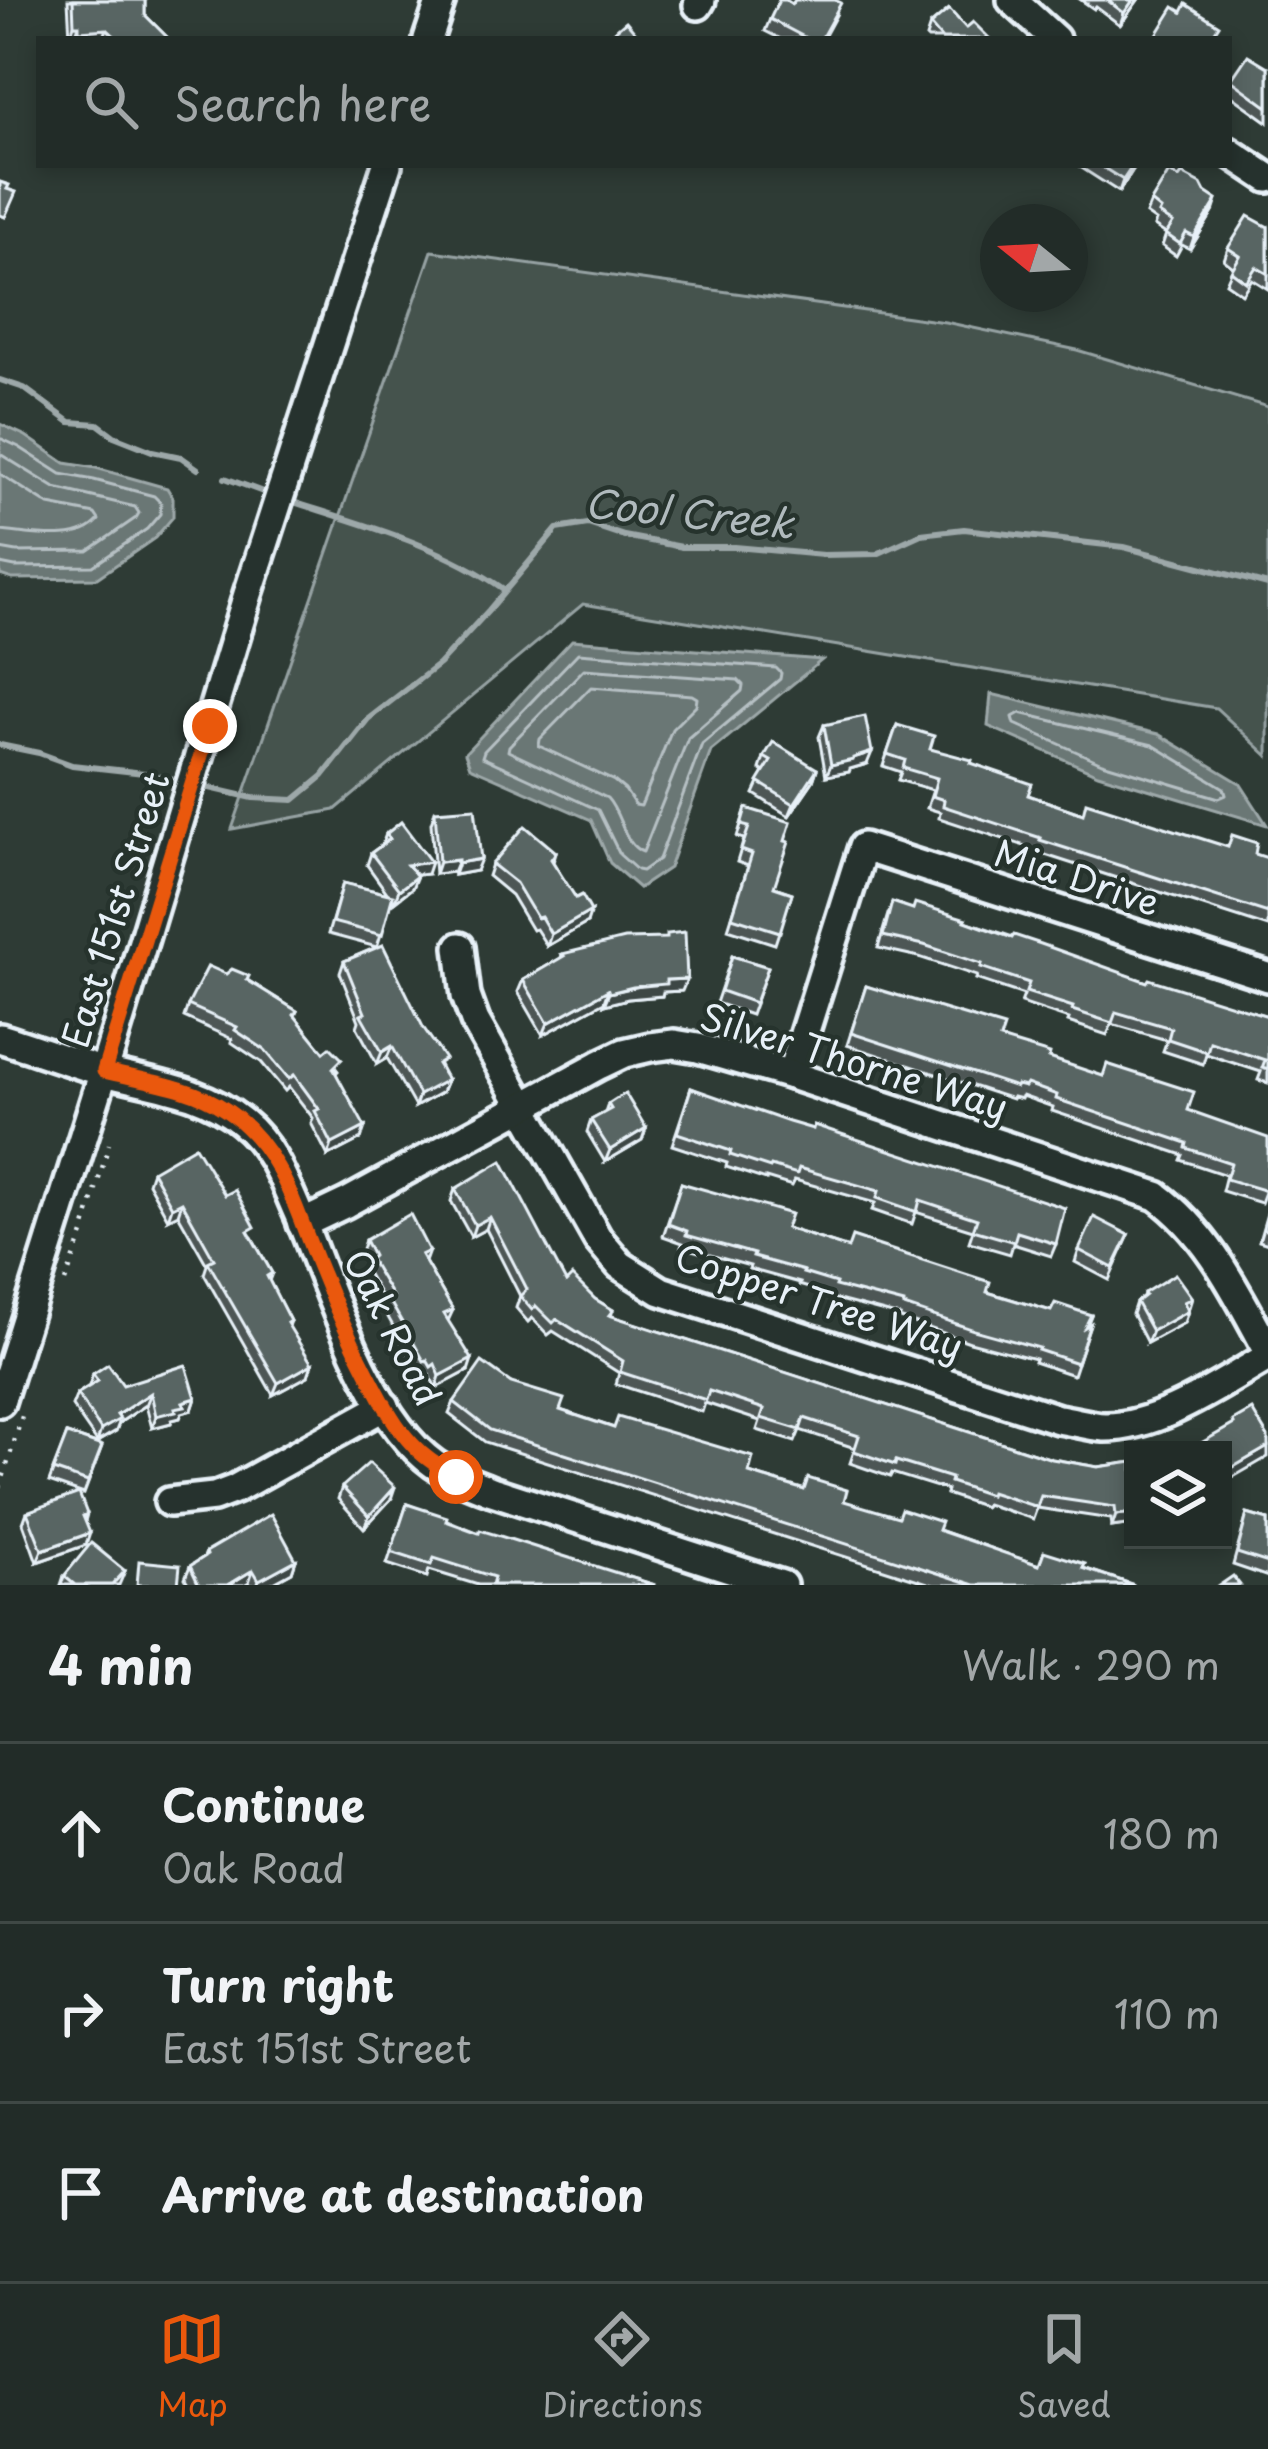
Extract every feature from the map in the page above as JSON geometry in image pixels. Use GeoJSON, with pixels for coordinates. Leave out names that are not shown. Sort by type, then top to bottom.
{"type":"FeatureCollection","features":[{"type":"Feature","properties":{"kind":"street"},"geometry":{"type":"LineString","coordinates":[[429,36],[441,0]]}},
{"type":"Feature","properties":{"kind":"street"},"geometry":{"type":"LineString","coordinates":[[1012,0],[1052,36]]}},
{"type":"Feature","properties":{"kind":"street"},"geometry":{"type":"LineString","coordinates":[[1232,154],[1268,178]]}},
{"type":"Feature","properties":{"kind":"street","name":"East 151st Street"},"geometry":{"type":"LineString","coordinates":[[0,1402],[248,594],[386,168]]}},
{"type":"Feature","properties":{"kind":"street","name":"Mia Drive"},"geometry":{"type":"LineString","coordinates":[[791,1076],[863,847],[1268,977]]}},
{"type":"Feature","properties":{"kind":"street","name":"Copper Tree Way"},"geometry":{"type":"LineString","coordinates":[[460,947],[466,996],[475,1021],[598,1239],[620,1264],[662,1291],[1058,1419],[1105,1427],[1139,1422],[1174,1409],[1268,1354]]}},
{"type":"Feature","properties":{"kind":"street","name":"Oak Road"},"geometry":{"type":"LineString","coordinates":[[0,1038],[204,1097],[235,1117],[265,1146],[339,1318],[385,1406],[413,1446],[432,1463],[492,1491],[782,1585]]}},
{"type":"Feature","properties":{"kind":"street","name":"Silver Thorne Way"},"geometry":{"type":"LineString","coordinates":[[302,1224],[624,1053],[674,1044],[791,1076],[1156,1196],[1195,1230],[1216,1257],[1268,1354]]}},
{"type":"Feature","properties":{"kind":"street"},"geometry":{"type":"LineString","coordinates":[[169,1502],[214,1497],[236,1489],[385,1406]]}},
{"type":"Feature","properties":{"kind":"shaded area"},"geometry":{"type":"Polygon","coordinates":[[[432,251],[945,322],[1077,350],[1268,407],[1268,756],[1216,708],[583,604],[335,810],[232,829],[432,251]]]}},
{"type":"Feature","properties":{"kind":"water"},"geometry":{"type":"Polygon","coordinates":[[[0,424],[65,463],[167,488],[173,498],[173,517],[155,538],[97,578],[12,579],[0,575],[0,424]]]}},
{"type":"Feature","properties":{"kind":"water"},"geometry":{"type":"Polygon","coordinates":[[[572,640],[822,660],[711,751],[669,868],[639,888],[610,863],[591,820],[470,767],[465,753],[572,640]]]}},
{"type":"Feature","properties":{"kind":"water"},"geometry":{"type":"Polygon","coordinates":[[[991,694],[1158,734],[1240,783],[1267,825],[1098,774],[988,726],[991,694]]]}},
{"type":"Feature","properties":{"kind":"building"},"geometry":{"type":"Polygon","coordinates":[[[73,0],[145,0],[145,15],[166,36],[115,36],[107,29],[79,31],[79,25],[74,25],[73,0]]]}},
{"type":"Feature","properties":{"kind":"building"},"geometry":{"type":"Polygon","coordinates":[[[779,0],[841,3],[823,36],[802,36],[770,19],[779,0]]]}},
{"type":"Feature","properties":{"kind":"building"},"geometry":{"type":"Polygon","coordinates":[[[1107,0],[1133,0],[1124,13],[1107,0]]]}},
{"type":"Feature","properties":{"kind":"building"},"geometry":{"type":"Polygon","coordinates":[[[1186,4],[1219,25],[1212,36],[1156,36],[1174,7],[1182,12],[1186,4]]]}},
{"type":"Feature","properties":{"kind":"building"},"geometry":{"type":"Polygon","coordinates":[[[949,9],[966,28],[973,22],[987,36],[939,36],[930,25],[949,9]]]}},
{"type":"Feature","properties":{"kind":"building"},"geometry":{"type":"Polygon","coordinates":[[[626,21],[638,36],[608,36],[626,21]]]}},
{"type":"Feature","properties":{"kind":"building"},"geometry":{"type":"Polygon","coordinates":[[[1248,55],[1268,67],[1268,107],[1232,81],[1248,55]]]}},
{"type":"Feature","properties":{"kind":"building"},"geometry":{"type":"Polygon","coordinates":[[[1104,168],[1131,168],[1123,180],[1104,168]]]}},
{"type":"Feature","properties":{"kind":"building"},"geometry":{"type":"Polygon","coordinates":[[[1169,172],[1201,184],[1217,200],[1194,237],[1186,233],[1180,244],[1166,234],[1173,223],[1151,202],[1169,172]]]}},
{"type":"Feature","properties":{"kind":"building"},"geometry":{"type":"Polygon","coordinates":[[[0,182],[16,192],[5,217],[0,215],[0,182]]]}},
{"type":"Feature","properties":{"kind":"building"},"geometry":{"type":"Polygon","coordinates":[[[1248,216],[1268,227],[1268,274],[1256,267],[1246,282],[1231,271],[1240,256],[1228,248],[1248,216]]]}},
{"type":"Feature","properties":{"kind":"building"},"geometry":{"type":"Polygon","coordinates":[[[865,716],[872,752],[831,765],[824,725],[865,716]]]}},
{"type":"Feature","properties":{"kind":"building"},"geometry":{"type":"Polygon","coordinates":[[[897,725],[934,736],[930,749],[1032,784],[1028,795],[1083,814],[1086,802],[1228,847],[1232,835],[1257,843],[1255,854],[1268,858],[1268,913],[943,806],[944,800],[932,796],[937,778],[903,768],[905,760],[887,754],[897,725]]]}},
{"type":"Feature","properties":{"kind":"building"},"geometry":{"type":"Polygon","coordinates":[[[773,742],[817,769],[794,804],[758,782],[771,761],[764,757],[773,742]]]}},
{"type":"Feature","properties":{"kind":"building"},"geometry":{"type":"Polygon","coordinates":[[[475,808],[481,859],[439,862],[435,811],[475,808]]]}},
{"type":"Feature","properties":{"kind":"building"},"geometry":{"type":"Polygon","coordinates":[[[746,808],[791,822],[774,887],[792,893],[780,932],[732,917],[752,854],[741,850],[749,827],[741,825],[746,808]]]}},
{"type":"Feature","properties":{"kind":"building"},"geometry":{"type":"Polygon","coordinates":[[[401,822],[431,862],[407,865],[417,876],[399,890],[371,853],[390,839],[386,834],[401,822]]]}},
{"type":"Feature","properties":{"kind":"building"},"geometry":{"type":"Polygon","coordinates":[[[525,826],[556,852],[551,859],[576,898],[582,895],[591,911],[551,934],[516,883],[492,864],[525,826]]]}},
{"type":"Feature","properties":{"kind":"building"},"geometry":{"type":"Polygon","coordinates":[[[343,883],[393,895],[382,935],[332,922],[343,883]]]}},
{"type":"Feature","properties":{"kind":"building"},"geometry":{"type":"Polygon","coordinates":[[[892,902],[913,909],[915,903],[1147,982],[1268,1016],[1268,1070],[1262,1068],[1265,1060],[1210,1042],[1207,1052],[1168,1039],[1171,1028],[1116,1012],[1112,1023],[1026,992],[1029,983],[982,964],[883,936],[892,902]]]}},
{"type":"Feature","properties":{"kind":"building"},"geometry":{"type":"Polygon","coordinates":[[[685,932],[687,979],[608,990],[548,1023],[523,980],[562,954],[624,939],[667,938],[667,934],[685,932]]]}},
{"type":"Feature","properties":{"kind":"building"},"geometry":{"type":"Polygon","coordinates":[[[383,945],[423,1027],[445,1059],[437,1064],[447,1080],[419,1095],[392,1046],[382,1052],[361,1015],[365,1013],[344,961],[383,945]]]}},
{"type":"Feature","properties":{"kind":"building"},"geometry":{"type":"Polygon","coordinates":[[[732,956],[768,967],[755,1003],[721,991],[732,956]]]}},
{"type":"Feature","properties":{"kind":"building"},"geometry":{"type":"Polygon","coordinates":[[[208,966],[249,976],[247,980],[297,1011],[294,1015],[324,1052],[330,1047],[342,1059],[333,1068],[365,1127],[332,1144],[315,1111],[319,1109],[294,1075],[289,1079],[237,1027],[188,1005],[208,966]]]}},
{"type":"Feature","properties":{"kind":"building"},"geometry":{"type":"Polygon","coordinates":[[[866,986],[1004,1027],[1000,1039],[1103,1076],[1107,1064],[1194,1092],[1188,1110],[1268,1138],[1266,1191],[1226,1179],[1231,1163],[1186,1148],[1187,1143],[1056,1099],[1057,1095],[1027,1084],[1016,1087],[851,1033],[866,986]]]}},
{"type":"Feature","properties":{"kind":"building"},"geometry":{"type":"Polygon","coordinates":[[[691,1088],[1065,1208],[1056,1244],[1017,1232],[1014,1242],[973,1230],[977,1219],[920,1200],[917,1212],[877,1198],[879,1191],[799,1168],[797,1174],[770,1168],[677,1133],[691,1088]]]}},
{"type":"Feature","properties":{"kind":"building"},"geometry":{"type":"Polygon","coordinates":[[[625,1093],[646,1128],[610,1150],[591,1120],[611,1109],[608,1104],[625,1093]]]}},
{"type":"Feature","properties":{"kind":"building"},"geometry":{"type":"Polygon","coordinates":[[[195,1146],[225,1195],[235,1190],[255,1227],[248,1231],[272,1273],[267,1276],[287,1323],[312,1364],[278,1383],[208,1262],[214,1259],[182,1202],[172,1207],[152,1171],[195,1146]]]}},
{"type":"Feature","properties":{"kind":"building"},"geometry":{"type":"Polygon","coordinates":[[[502,1161],[566,1282],[572,1276],[613,1310],[609,1315],[1052,1459],[1098,1467],[1124,1463],[1124,1514],[1116,1515],[1115,1507],[1041,1496],[1037,1507],[989,1495],[950,1482],[951,1478],[854,1451],[859,1436],[804,1418],[800,1430],[761,1418],[764,1409],[709,1391],[706,1400],[620,1372],[623,1361],[557,1319],[553,1323],[536,1306],[532,1310],[520,1296],[527,1289],[490,1217],[475,1225],[455,1189],[502,1161]]]}},
{"type":"Feature","properties":{"kind":"building"},"geometry":{"type":"Polygon","coordinates":[[[681,1183],[791,1214],[786,1228],[848,1248],[852,1237],[990,1282],[987,1292],[1051,1311],[1055,1303],[1091,1315],[1077,1363],[686,1235],[687,1231],[668,1224],[681,1183]]]}},
{"type":"Feature","properties":{"kind":"building"},"geometry":{"type":"Polygon","coordinates":[[[410,1214],[429,1251],[421,1255],[453,1310],[444,1314],[472,1359],[440,1376],[435,1364],[431,1367],[424,1361],[388,1298],[392,1296],[370,1259],[373,1256],[365,1240],[410,1214]]]}},
{"type":"Feature","properties":{"kind":"building"},"geometry":{"type":"Polygon","coordinates":[[[1094,1217],[1129,1235],[1113,1268],[1079,1250],[1094,1217]]]}},
{"type":"Feature","properties":{"kind":"building"},"geometry":{"type":"Polygon","coordinates":[[[1175,1274],[1192,1298],[1184,1302],[1188,1311],[1152,1331],[1136,1302],[1175,1274]]]}},
{"type":"Feature","properties":{"kind":"building"},"geometry":{"type":"Polygon","coordinates":[[[482,1362],[511,1383],[564,1399],[560,1410],[614,1428],[618,1417],[753,1457],[749,1473],[804,1490],[808,1478],[847,1490],[844,1501],[898,1517],[901,1509],[941,1522],[938,1530],[1039,1565],[1044,1551],[1134,1585],[975,1585],[490,1430],[454,1402],[482,1362]]]}},
{"type":"Feature","properties":{"kind":"building"},"geometry":{"type":"Polygon","coordinates":[[[108,1364],[123,1385],[186,1365],[196,1398],[183,1402],[185,1406],[176,1411],[156,1416],[151,1393],[101,1430],[77,1394],[98,1381],[93,1374],[108,1364]]]}},
{"type":"Feature","properties":{"kind":"building"},"geometry":{"type":"Polygon","coordinates":[[[1252,1410],[1268,1437],[1268,1447],[1232,1468],[1232,1441],[1205,1441],[1252,1410]]]}},
{"type":"Feature","properties":{"kind":"building"},"geometry":{"type":"Polygon","coordinates":[[[67,1434],[102,1446],[88,1482],[53,1470],[67,1434]]]}},
{"type":"Feature","properties":{"kind":"building"},"geometry":{"type":"Polygon","coordinates":[[[369,1463],[395,1487],[369,1516],[342,1487],[369,1463]]]}},
{"type":"Feature","properties":{"kind":"building"},"geometry":{"type":"Polygon","coordinates":[[[79,1493],[90,1533],[42,1550],[27,1512],[79,1493]]]}},
{"type":"Feature","properties":{"kind":"building"},"geometry":{"type":"Polygon","coordinates":[[[407,1504],[479,1533],[655,1585],[492,1585],[494,1577],[434,1558],[431,1565],[391,1552],[407,1504]]]}},
{"type":"Feature","properties":{"kind":"building"},"geometry":{"type":"Polygon","coordinates":[[[271,1514],[296,1560],[259,1580],[253,1570],[228,1585],[199,1585],[190,1566],[271,1514]]]}},
{"type":"Feature","properties":{"kind":"building"},"geometry":{"type":"Polygon","coordinates":[[[1247,1514],[1268,1520],[1268,1563],[1237,1553],[1247,1514]]]}},
{"type":"Feature","properties":{"kind":"building"},"geometry":{"type":"Polygon","coordinates":[[[91,1543],[125,1571],[112,1585],[75,1585],[64,1576],[91,1543]]]}},
{"type":"Feature","properties":{"kind":"building"},"geometry":{"type":"Polygon","coordinates":[[[139,1561],[180,1565],[178,1585],[137,1585],[139,1561]]]}},
{"type":"Feature","properties":{"kind":"waterway"},"geometry":{"type":"LineString","coordinates":[[0,380],[24,388],[70,422],[98,424],[114,436],[181,457],[198,469]]}},
{"type":"Feature","properties":{"kind":"waterway"},"geometry":{"type":"LineString","coordinates":[[225,478],[263,492]]}},
{"type":"Feature","properties":{"kind":"waterway"},"geometry":{"type":"LineString","coordinates":[[293,502],[430,549],[505,590]]}},
{"type":"Feature","properties":{"kind":"waterway","name":"Cool Creek"},"geometry":{"type":"LineString","coordinates":[[197,785],[253,798],[294,800],[323,776],[368,719],[439,664],[557,529],[588,524],[682,547],[823,555],[877,554],[921,534],[964,529],[1124,547],[1268,585]]}},
{"type":"Feature","properties":{"kind":"waterway","name":"Cool Creek"},"geometry":{"type":"LineString","coordinates":[[0,745],[72,765],[184,782]]}},
{"type":"Feature","properties":{"kind":"route"},"geometry":{"type":"LineString","coordinates":[[210,726],[104,1071],[204,1097],[246,1125],[265,1146],[339,1318],[385,1406],[413,1446],[456,1477]]}}]}
